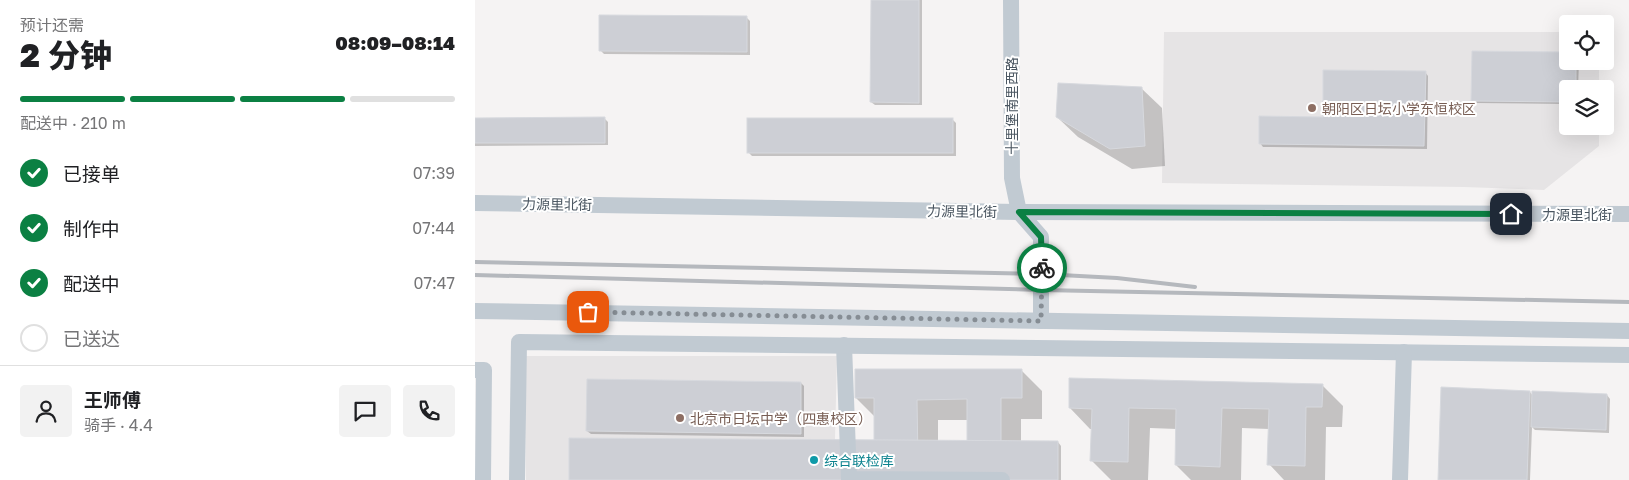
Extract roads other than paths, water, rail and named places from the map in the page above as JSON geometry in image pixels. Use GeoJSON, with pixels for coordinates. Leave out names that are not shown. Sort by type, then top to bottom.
{"type":"FeatureCollection","features":[{"type":"Feature","properties":{"kind":"street","name":"十里堡南里西路"},"geometry":{"type":"LineString","coordinates":[[1011,0],[1012,178],[1019,212]]}},
{"type":"Feature","properties":{"kind":"street","name":"力源里北街"},"geometry":{"type":"LineString","coordinates":[[475,202],[1019,212],[1629,214]]}},
{"type":"Feature","properties":{"kind":"street"},"geometry":{"type":"LineString","coordinates":[[1019,212],[1041,237],[1041,321]]}},
{"type":"Feature","properties":{"kind":"street"},"geometry":{"type":"LineString","coordinates":[[475,311],[1629,331]]}},
{"type":"Feature","properties":{"kind":"street"},"geometry":{"type":"LineString","coordinates":[[517,480],[519,342],[1629,355]]}},
{"type":"Feature","properties":{"kind":"street"},"geometry":{"type":"LineString","coordinates":[[844,345],[849,478],[1002,480]]}},
{"type":"Feature","properties":{"kind":"street"},"geometry":{"type":"LineString","coordinates":[[1400,480],[1404,352]]}},
{"type":"Feature","properties":{"kind":"street"},"geometry":{"type":"LineString","coordinates":[[475,370],[484,370],[483,480]]}},
{"type":"Feature","properties":{"kind":"railway"},"geometry":{"type":"LineString","coordinates":[[475,262],[1042,274],[1117,278],[1195,287]]}},
{"type":"Feature","properties":{"kind":"railway"},"geometry":{"type":"LineString","coordinates":[[475,275],[1042,290],[1629,302]]}},
{"type":"Feature","properties":{"kind":"place","name":"朝阳区日坛小学东恒校区"},"geometry":{"type":"Point","coordinates":[1312,108]}},
{"type":"Feature","properties":{"kind":"place","name":"北京市日坛中学（四惠校区）"},"geometry":{"type":"Point","coordinates":[680,418]}},
{"type":"Feature","properties":{"kind":"place","name":"综合联检库"},"geometry":{"type":"Point","coordinates":[814,460]}}]}
